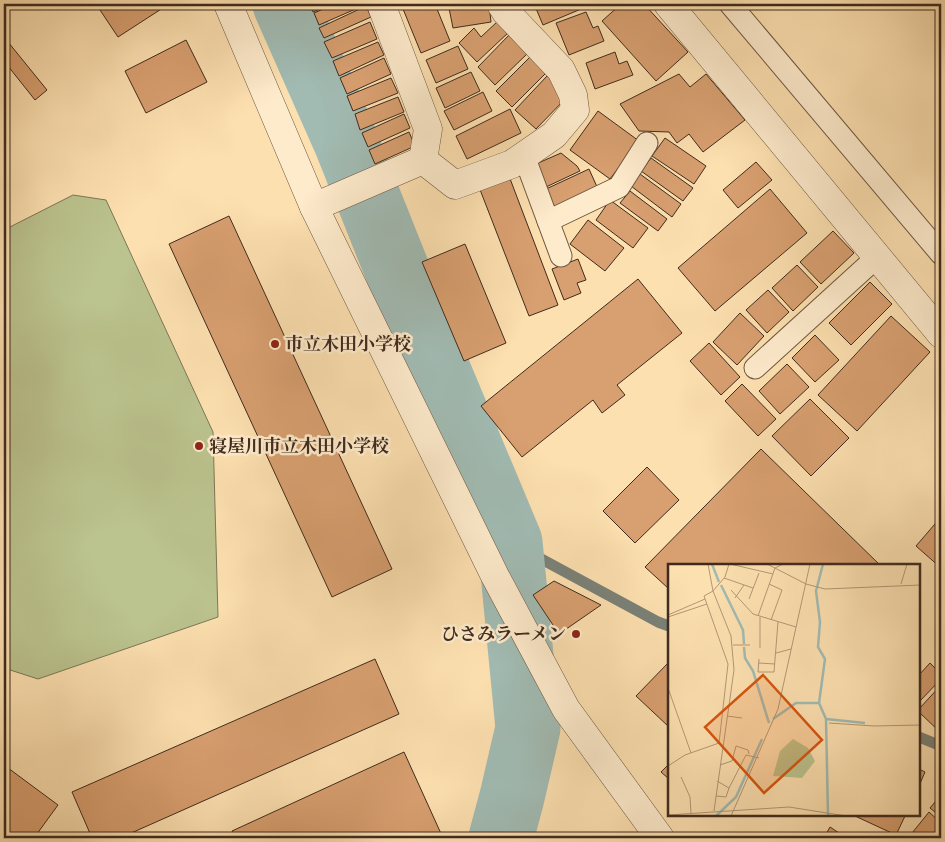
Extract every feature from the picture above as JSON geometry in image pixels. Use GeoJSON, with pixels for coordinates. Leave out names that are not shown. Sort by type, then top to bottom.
{"type":"FeatureCollection","features":[{"type":"Feature","properties":{"kind":"street"},"geometry":{"type":"LineString","coordinates":[[228,4],[314,207],[495,576],[566,709],[660,838]]}},
{"type":"Feature","properties":{"kind":"street"},"geometry":{"type":"LineString","coordinates":[[381,4],[428,129],[423,160]]}},
{"type":"Feature","properties":{"kind":"street"},"geometry":{"type":"LineString","coordinates":[[423,160],[455,185],[512,164],[554,135],[575,110],[573,95],[562,70],[506,12],[501,4]]}},
{"type":"Feature","properties":{"kind":"street"},"geometry":{"type":"LineString","coordinates":[[668,4],[941,334]]}},
{"type":"Feature","properties":{"kind":"street"},"geometry":{"type":"LineString","coordinates":[[314,207],[423,160]]}},
{"type":"Feature","properties":{"kind":"lane"},"geometry":{"type":"LineString","coordinates":[[730,4],[941,254]]}},
{"type":"Feature","properties":{"kind":"lane"},"geometry":{"type":"LineString","coordinates":[[548,221],[619,187],[647,143]]}},
{"type":"Feature","properties":{"kind":"lane"},"geometry":{"type":"LineString","coordinates":[[524,156],[561,256]]}},
{"type":"Feature","properties":{"kind":"lane"},"geometry":{"type":"LineString","coordinates":[[755,368],[877,256]]}},
{"type":"Feature","properties":{"kind":"green space"},"geometry":{"type":"Polygon","coordinates":[[[73,195],[106,200],[213,432],[218,617],[38,679],[4,668],[4,230],[73,195]]]}},
{"type":"Feature","properties":{"kind":"building"},"geometry":{"type":"Polygon","coordinates":[[[96,4],[169,4],[118,37],[96,4]]]}},
{"type":"Feature","properties":{"kind":"building"},"geometry":{"type":"Polygon","coordinates":[[[309,4],[330,4],[313,12],[309,4]]]}},
{"type":"Feature","properties":{"kind":"building"},"geometry":{"type":"Polygon","coordinates":[[[335,4],[367,4],[319,25],[314,13],[335,4]]]}},
{"type":"Feature","properties":{"kind":"building"},"geometry":{"type":"Polygon","coordinates":[[[401,4],[435,4],[450,41],[421,53],[401,4]]]}},
{"type":"Feature","properties":{"kind":"building"},"geometry":{"type":"Polygon","coordinates":[[[489,4],[491,22],[453,28],[449,8],[489,4]]]}},
{"type":"Feature","properties":{"kind":"building"},"geometry":{"type":"Polygon","coordinates":[[[540,4],[593,4],[543,25],[535,6],[540,4]]]}},
{"type":"Feature","properties":{"kind":"building"},"geometry":{"type":"Polygon","coordinates":[[[621,4],[644,4],[688,52],[656,81],[602,21],[621,4]]]}},
{"type":"Feature","properties":{"kind":"building"},"geometry":{"type":"Polygon","coordinates":[[[366,6],[371,17],[324,38],[319,28],[366,6]]]}},
{"type":"Feature","properties":{"kind":"building"},"geometry":{"type":"Polygon","coordinates":[[[586,12],[593,28],[598,26],[604,41],[569,55],[556,23],[586,12]]]}},
{"type":"Feature","properties":{"kind":"building"},"geometry":{"type":"Polygon","coordinates":[[[498,21],[509,32],[477,62],[459,43],[474,28],[481,37],[498,21]]]}},
{"type":"Feature","properties":{"kind":"building"},"geometry":{"type":"Polygon","coordinates":[[[370,22],[377,39],[332,58],[324,42],[370,22]]]}},
{"type":"Feature","properties":{"kind":"building"},"geometry":{"type":"Polygon","coordinates":[[[510,34],[529,52],[495,85],[478,67],[510,34]]]}},
{"type":"Feature","properties":{"kind":"building"},"geometry":{"type":"Polygon","coordinates":[[[4,37],[47,90],[35,100],[4,61],[4,37]]]}},
{"type":"Feature","properties":{"kind":"building"},"geometry":{"type":"Polygon","coordinates":[[[186,40],[207,82],[146,113],[125,71],[186,40]]]}},
{"type":"Feature","properties":{"kind":"building"},"geometry":{"type":"Polygon","coordinates":[[[378,42],[384,55],[339,76],[333,61],[378,42]]]}},
{"type":"Feature","properties":{"kind":"building"},"geometry":{"type":"Polygon","coordinates":[[[458,46],[468,69],[436,83],[426,60],[458,46]]]}},
{"type":"Feature","properties":{"kind":"building"},"geometry":{"type":"Polygon","coordinates":[[[615,52],[619,64],[627,61],[633,75],[595,89],[586,63],[615,52]]]}},
{"type":"Feature","properties":{"kind":"building"},"geometry":{"type":"Polygon","coordinates":[[[531,56],[547,72],[512,107],[496,91],[531,56]]]}},
{"type":"Feature","properties":{"kind":"building"},"geometry":{"type":"Polygon","coordinates":[[[384,58],[391,74],[347,94],[340,78],[384,58]]]}},
{"type":"Feature","properties":{"kind":"building"},"geometry":{"type":"Polygon","coordinates":[[[471,72],[480,91],[445,108],[436,88],[471,72]]]}},
{"type":"Feature","properties":{"kind":"building"},"geometry":{"type":"Polygon","coordinates":[[[679,74],[690,87],[706,74],[745,120],[703,152],[689,134],[677,143],[669,132],[639,131],[620,104],[679,74]]]}},
{"type":"Feature","properties":{"kind":"building"},"geometry":{"type":"Polygon","coordinates":[[[547,76],[568,96],[536,129],[515,110],[547,76]]]}},
{"type":"Feature","properties":{"kind":"building"},"geometry":{"type":"Polygon","coordinates":[[[391,78],[398,93],[353,111],[347,96],[391,78]]]}},
{"type":"Feature","properties":{"kind":"building"},"geometry":{"type":"Polygon","coordinates":[[[483,92],[492,111],[454,130],[444,111],[483,92]]]}},
{"type":"Feature","properties":{"kind":"building"},"geometry":{"type":"Polygon","coordinates":[[[398,97],[404,112],[360,130],[355,114],[398,97]]]}},
{"type":"Feature","properties":{"kind":"building"},"geometry":{"type":"Polygon","coordinates":[[[510,109],[521,133],[467,159],[456,136],[510,109]]]}},
{"type":"Feature","properties":{"kind":"building"},"geometry":{"type":"Polygon","coordinates":[[[598,111],[639,141],[610,179],[570,150],[598,111]]]}},
{"type":"Feature","properties":{"kind":"building"},"geometry":{"type":"Polygon","coordinates":[[[404,114],[410,128],[368,147],[362,133],[404,114]]]}},
{"type":"Feature","properties":{"kind":"building"},"geometry":{"type":"Polygon","coordinates":[[[409,132],[415,146],[375,164],[369,150],[409,132]]]}},
{"type":"Feature","properties":{"kind":"building"},"geometry":{"type":"Polygon","coordinates":[[[665,138],[706,166],[694,184],[652,156],[665,138]]]}},
{"type":"Feature","properties":{"kind":"building"},"geometry":{"type":"Polygon","coordinates":[[[561,153],[577,166],[580,171],[546,187],[536,164],[561,153]]]}},
{"type":"Feature","properties":{"kind":"building"},"geometry":{"type":"Polygon","coordinates":[[[651,158],[693,188],[683,201],[641,171],[651,158]]]}},
{"type":"Feature","properties":{"kind":"building"},"geometry":{"type":"Polygon","coordinates":[[[756,162],[772,180],[738,208],[723,190],[756,162]]]}},
{"type":"Feature","properties":{"kind":"building"},"geometry":{"type":"Polygon","coordinates":[[[589,169],[598,189],[555,208],[546,189],[589,169]]]}},
{"type":"Feature","properties":{"kind":"building"},"geometry":{"type":"Polygon","coordinates":[[[640,174],[681,204],[672,217],[631,186],[640,174]]]}},
{"type":"Feature","properties":{"kind":"building"},"geometry":{"type":"Polygon","coordinates":[[[509,176],[558,305],[529,316],[479,187],[509,176]]]}},
{"type":"Feature","properties":{"kind":"building"},"geometry":{"type":"Polygon","coordinates":[[[770,189],[807,233],[715,311],[678,268],[770,189]]]}},
{"type":"Feature","properties":{"kind":"building"},"geometry":{"type":"Polygon","coordinates":[[[630,191],[667,219],[658,231],[620,203],[630,191]]]}},
{"type":"Feature","properties":{"kind":"building"},"geometry":{"type":"Polygon","coordinates":[[[610,200],[648,228],[633,248],[596,220],[610,200]]]}},
{"type":"Feature","properties":{"kind":"building"},"geometry":{"type":"Polygon","coordinates":[[[229,216],[392,569],[332,597],[169,244],[229,216]]]}},
{"type":"Feature","properties":{"kind":"building"},"geometry":{"type":"Polygon","coordinates":[[[588,220],[624,248],[605,271],[570,244],[588,220]]]}},
{"type":"Feature","properties":{"kind":"building"},"geometry":{"type":"Polygon","coordinates":[[[833,231],[854,253],[821,284],[800,262],[833,231]]]}},
{"type":"Feature","properties":{"kind":"building"},"geometry":{"type":"Polygon","coordinates":[[[465,244],[506,343],[464,361],[422,262],[465,244]]]}},
{"type":"Feature","properties":{"kind":"building"},"geometry":{"type":"Polygon","coordinates":[[[578,259],[586,280],[577,283],[581,293],[564,300],[552,269],[578,259]]]}},
{"type":"Feature","properties":{"kind":"building"},"geometry":{"type":"Polygon","coordinates":[[[797,265],[818,287],[793,311],[772,288],[797,265]]]}},
{"type":"Feature","properties":{"kind":"building"},"geometry":{"type":"Polygon","coordinates":[[[638,279],[682,333],[617,385],[625,395],[602,413],[593,400],[522,457],[481,406],[638,279]]]}},
{"type":"Feature","properties":{"kind":"building"},"geometry":{"type":"Polygon","coordinates":[[[870,282],[892,304],[851,345],[829,323],[870,282]]]}},
{"type":"Feature","properties":{"kind":"building"},"geometry":{"type":"Polygon","coordinates":[[[768,290],[789,312],[767,333],[746,310],[768,290]]]}},
{"type":"Feature","properties":{"kind":"building"},"geometry":{"type":"Polygon","coordinates":[[[740,313],[764,336],[737,365],[713,342],[740,313]]]}},
{"type":"Feature","properties":{"kind":"building"},"geometry":{"type":"Polygon","coordinates":[[[891,316],[930,352],[857,431],[818,395],[891,316]]]}},
{"type":"Feature","properties":{"kind":"building"},"geometry":{"type":"Polygon","coordinates":[[[815,335],[839,360],[815,382],[792,358],[815,335]]]}},
{"type":"Feature","properties":{"kind":"building"},"geometry":{"type":"Polygon","coordinates":[[[709,343],[740,377],[721,395],[690,361],[709,343]]]}},
{"type":"Feature","properties":{"kind":"building"},"geometry":{"type":"Polygon","coordinates":[[[787,364],[809,387],[780,414],[759,391],[787,364]]]}},
{"type":"Feature","properties":{"kind":"building"},"geometry":{"type":"Polygon","coordinates":[[[742,384],[776,419],[758,436],[725,401],[742,384]]]}},
{"type":"Feature","properties":{"kind":"building"},"geometry":{"type":"Polygon","coordinates":[[[810,399],[849,438],[811,476],[772,436],[810,399]]]}},
{"type":"Feature","properties":{"kind":"building"},"geometry":{"type":"Polygon","coordinates":[[[761,449],[879,564],[668,564],[668,588],[645,567],[761,449]]]}},
{"type":"Feature","properties":{"kind":"building"},"geometry":{"type":"Polygon","coordinates":[[[647,467],[679,500],[635,543],[603,511],[647,467]]]}},
{"type":"Feature","properties":{"kind":"building"},"geometry":{"type":"Polygon","coordinates":[[[941,517],[941,568],[916,546],[941,517]]]}},
{"type":"Feature","properties":{"kind":"building"},"geometry":{"type":"Polygon","coordinates":[[[554,581],[601,605],[559,634],[533,595],[554,581]]]}},
{"type":"Feature","properties":{"kind":"building"},"geometry":{"type":"Polygon","coordinates":[[[375,659],[399,714],[120,838],[92,838],[72,792],[375,659]]]}},
{"type":"Feature","properties":{"kind":"building"},"geometry":{"type":"Polygon","coordinates":[[[668,663],[668,726],[636,696],[668,663]]]}},
{"type":"Feature","properties":{"kind":"building"},"geometry":{"type":"Polygon","coordinates":[[[930,663],[941,674],[941,679],[920,701],[920,674],[930,663]]]}},
{"type":"Feature","properties":{"kind":"building"},"geometry":{"type":"Polygon","coordinates":[[[941,685],[941,733],[920,713],[920,708],[941,685]]]}},
{"type":"Feature","properties":{"kind":"building"},"geometry":{"type":"Polygon","coordinates":[[[404,752],[443,838],[235,838],[232,831],[404,752]]]}},
{"type":"Feature","properties":{"kind":"building"},"geometry":{"type":"Polygon","coordinates":[[[4,765],[58,805],[34,838],[4,838],[4,765]]]}},
{"type":"Feature","properties":{"kind":"building"},"geometry":{"type":"Polygon","coordinates":[[[668,765],[668,778],[661,772],[668,765]]]}},
{"type":"Feature","properties":{"kind":"building"},"geometry":{"type":"Polygon","coordinates":[[[920,770],[925,772],[920,784],[920,770]]]}},
{"type":"Feature","properties":{"kind":"building"},"geometry":{"type":"Polygon","coordinates":[[[941,795],[941,817],[930,808],[941,795]]]}},
{"type":"Feature","properties":{"kind":"building"},"geometry":{"type":"Polygon","coordinates":[[[929,812],[941,823],[941,838],[908,838],[929,812]]]}},
{"type":"Feature","properties":{"kind":"building"},"geometry":{"type":"Polygon","coordinates":[[[857,817],[905,817],[896,835],[857,817]]]}},
{"type":"Feature","properties":{"kind":"building"},"geometry":{"type":"Polygon","coordinates":[[[830,827],[842,835],[840,838],[824,838],[830,827]]]}},
{"type":"Feature","properties":{"kind":"waterway"},"geometry":{"type":"LineString","coordinates":[[285,4],[346,142],[417,320],[510,542],[528,728],[501,838]]}},
{"type":"Feature","properties":{"kind":"waterway"},"geometry":{"type":"LineString","coordinates":[[510,542],[668,626]]}},
{"type":"Feature","properties":{"kind":"waterway"},"geometry":{"type":"LineString","coordinates":[[920,737],[941,746]]}},
{"type":"Feature","properties":{"kind":"place","name":"市立木田小学校"},"geometry":{"type":"Point","coordinates":[275,344]}},
{"type":"Feature","properties":{"kind":"place","name":"寝屋川市立木田小学校"},"geometry":{"type":"Point","coordinates":[199,446]}},
{"type":"Feature","properties":{"kind":"place","name":"ひさみラーメン"},"geometry":{"type":"Point","coordinates":[576,634]}}]}
